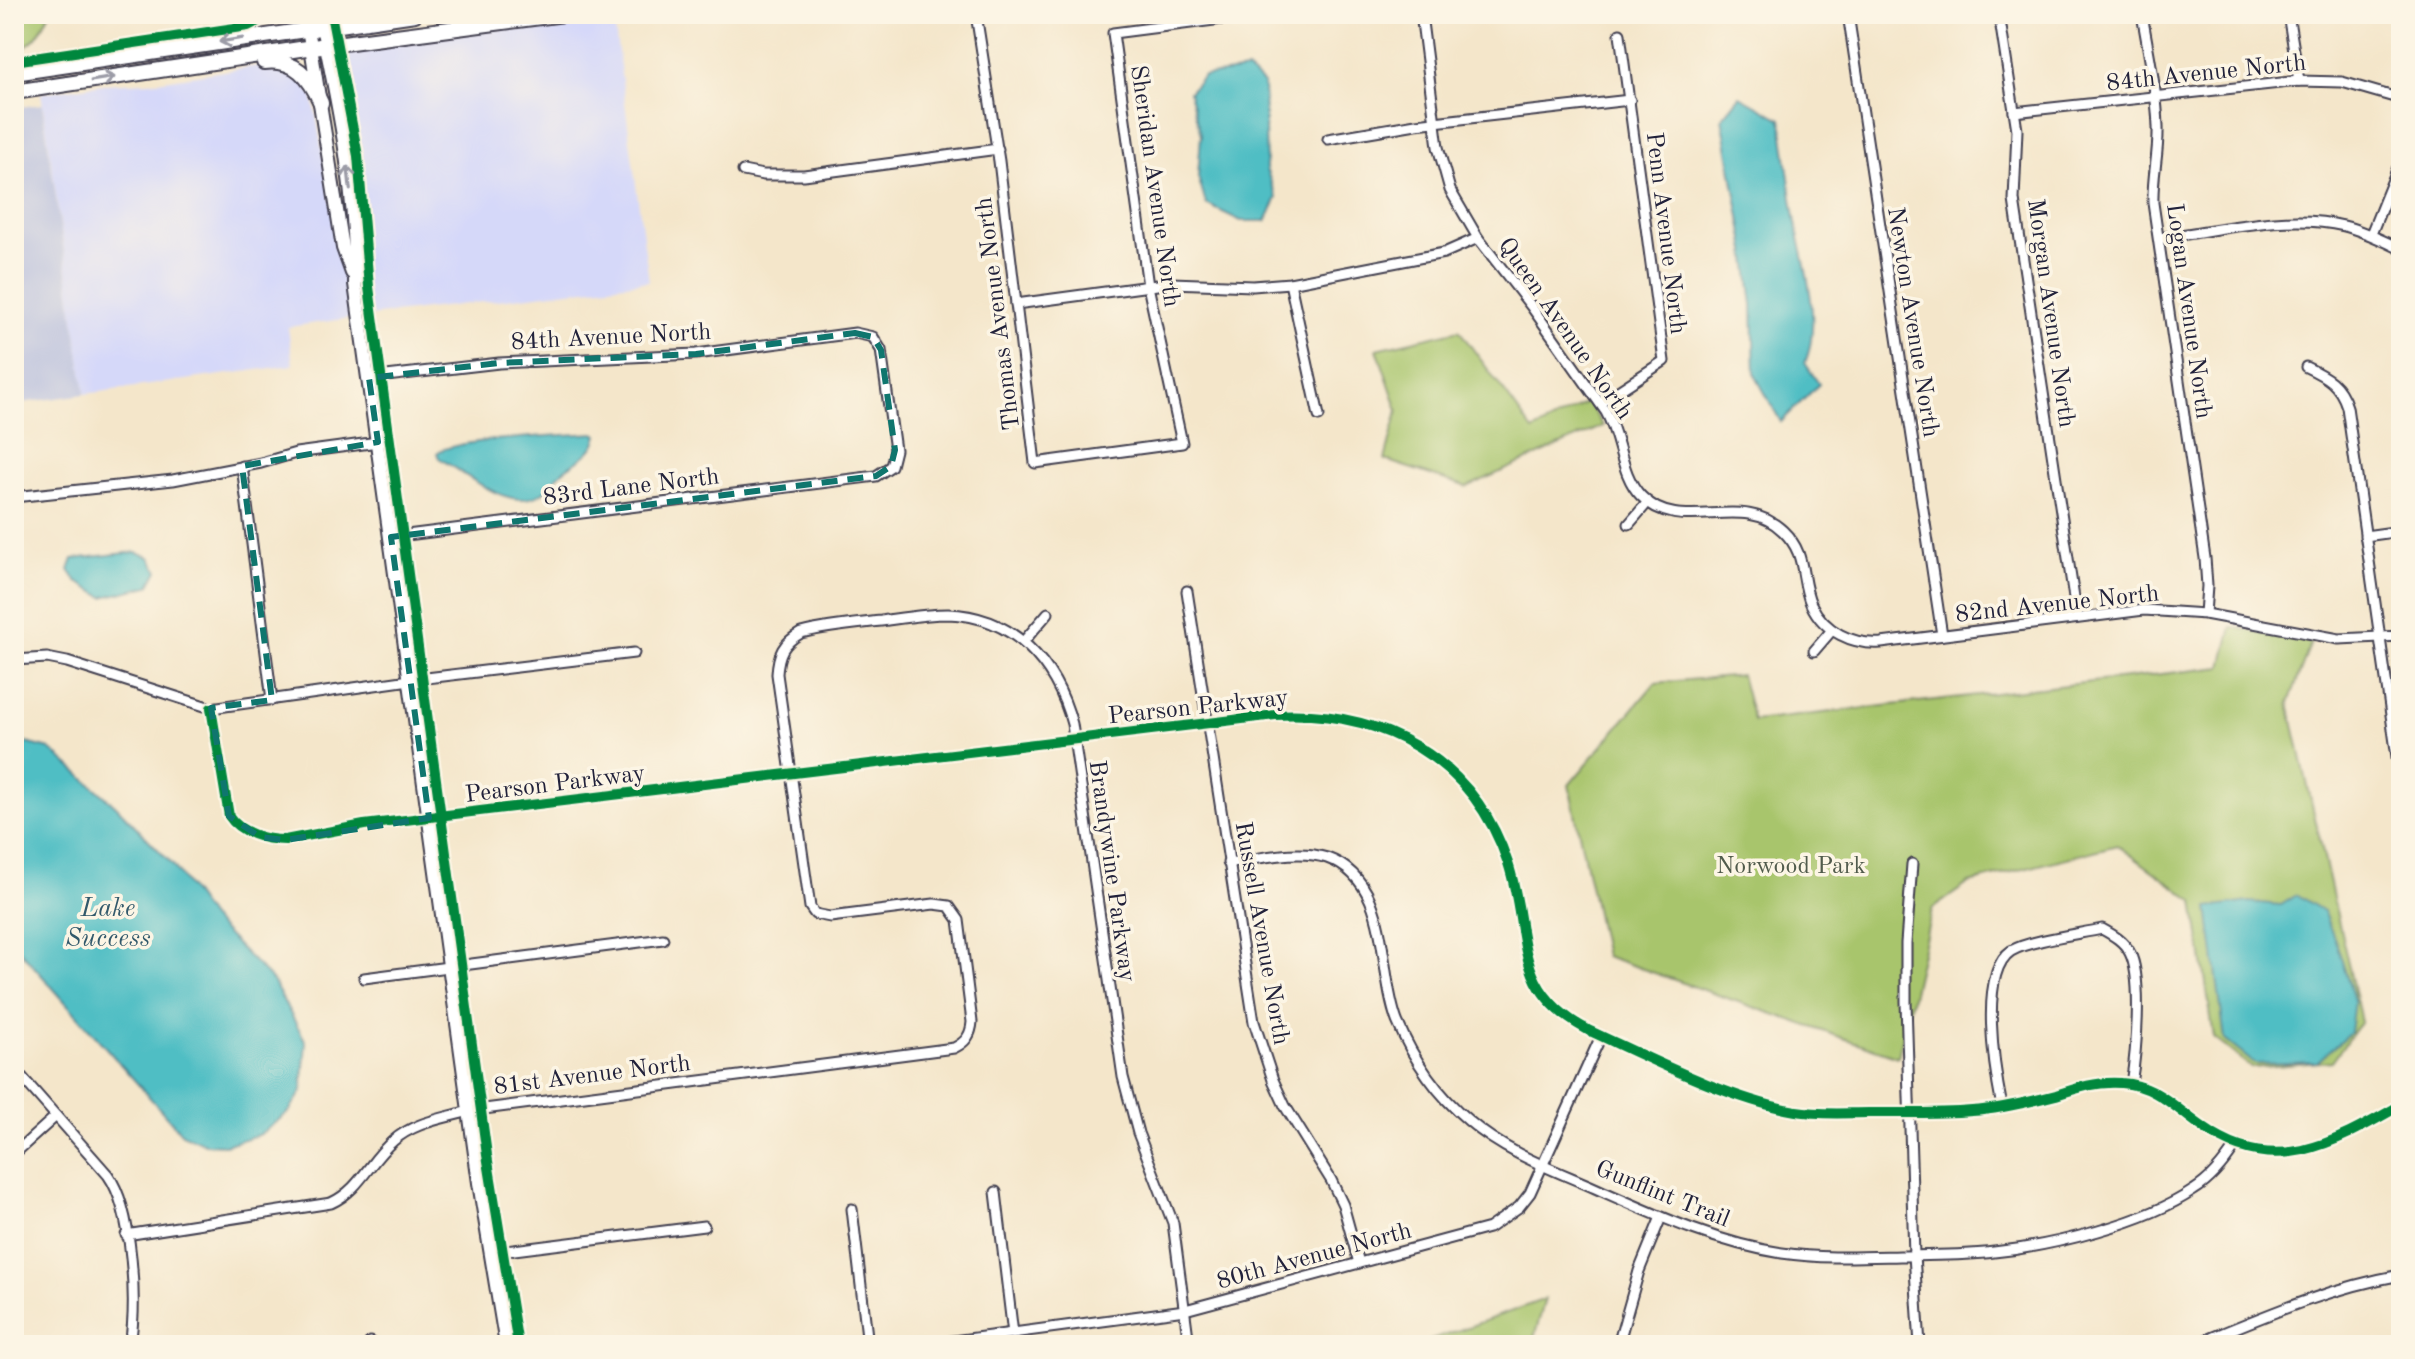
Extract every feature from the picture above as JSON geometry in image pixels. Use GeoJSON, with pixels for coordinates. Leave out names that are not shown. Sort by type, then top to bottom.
{"type":"FeatureCollection","features":[{"type":"Feature","properties":{"kind":"main road"},"geometry":{"type":"LineString","coordinates":[[14,73],[314,21],[415,14]]}},
{"type":"Feature","properties":{"kind":"main road"},"geometry":{"type":"LineString","coordinates":[[14,92],[319,46],[564,14]]}},
{"type":"Feature","properties":{"kind":"main road"},"geometry":{"type":"LineString","coordinates":[[192,65],[221,69],[279,62],[306,75],[321,103]]}},
{"type":"Feature","properties":{"kind":"street","name":"Thomas Avenue North"},"geometry":{"type":"LineString","coordinates":[[976,14],[998,149],[1035,463],[1182,443]]}},
{"type":"Feature","properties":{"kind":"street","name":"Sheridan Avenue North"},"geometry":{"type":"LineString","coordinates":[[1182,443],[1148,286],[1113,33],[1261,14]]}},
{"type":"Feature","properties":{"kind":"street","name":"Queen Avenue North"},"geometry":{"type":"LineString","coordinates":[[1421,14],[1443,169],[1450,190],[1478,238],[1531,306],[1614,425],[1632,484],[1648,502]]}},
{"type":"Feature","properties":{"kind":"street","name":"Newton Avenue North"},"geometry":{"type":"LineString","coordinates":[[1848,14],[1942,635]]}},
{"type":"Feature","properties":{"kind":"street","name":"Morgan Avenue North"},"geometry":{"type":"LineString","coordinates":[[1999,14],[2017,149],[2014,200],[2077,618]]}},
{"type":"Feature","properties":{"kind":"street","name":"Logan Avenue North"},"geometry":{"type":"LineString","coordinates":[[2142,14],[2155,95],[2158,148],[2152,184],[2205,558],[2205,614]]}},
{"type":"Feature","properties":{"kind":"street"},"geometry":{"type":"LineString","coordinates":[[2288,14],[2299,81]]}},
{"type":"Feature","properties":{"kind":"street"},"geometry":{"type":"LineString","coordinates":[[314,21],[347,157],[356,246],[355,284]]}},
{"type":"Feature","properties":{"kind":"street","name":"Penn Avenue North"},"geometry":{"type":"LineString","coordinates":[[1600,403],[1664,361],[1620,34]]}},
{"type":"Feature","properties":{"kind":"street"},"geometry":{"type":"LineString","coordinates":[[319,46],[321,103],[343,248],[355,284],[469,1111],[506,1345]]}},
{"type":"Feature","properties":{"kind":"street","name":"84th Avenue North"},"geometry":{"type":"LineString","coordinates":[[2014,112],[2299,81],[2342,82],[2401,99]]}},
{"type":"Feature","properties":{"kind":"street"},"geometry":{"type":"LineString","coordinates":[[1328,139],[1630,100]]}},
{"type":"Feature","properties":{"kind":"street"},"geometry":{"type":"LineString","coordinates":[[743,171],[763,175],[804,175],[998,149]]}},
{"type":"Feature","properties":{"kind":"street"},"geometry":{"type":"LineString","coordinates":[[2371,234],[2401,160]]}},
{"type":"Feature","properties":{"kind":"street"},"geometry":{"type":"LineString","coordinates":[[2159,238],[2312,221],[2371,234],[2401,249]]}},
{"type":"Feature","properties":{"kind":"street"},"geometry":{"type":"LineString","coordinates":[[1016,304],[1148,286],[1290,283],[1444,253],[1478,238]]}},
{"type":"Feature","properties":{"kind":"street"},"geometry":{"type":"LineString","coordinates":[[1290,283],[1319,416]]}},
{"type":"Feature","properties":{"kind":"street","name":"84th Avenue North"},"geometry":{"type":"LineString","coordinates":[[369,378],[499,363],[696,354],[855,333],[873,337],[881,350],[895,450],[891,466],[876,476]]}},
{"type":"Feature","properties":{"kind":"street"},"geometry":{"type":"LineString","coordinates":[[2306,367],[2329,378],[2343,395],[2401,785]]}},
{"type":"Feature","properties":{"kind":"street"},"geometry":{"type":"LineString","coordinates":[[14,497],[173,480],[296,453],[378,442]]}},
{"type":"Feature","properties":{"kind":"street"},"geometry":{"type":"LineString","coordinates":[[242,466],[272,700]]}},
{"type":"Feature","properties":{"kind":"street","name":"83rd Lane North"},"geometry":{"type":"LineString","coordinates":[[391,537],[876,476]]}},
{"type":"Feature","properties":{"kind":"street"},"geometry":{"type":"LineString","coordinates":[[1629,524],[1648,502],[1666,513],[1681,516],[1746,512],[1777,526],[1800,552],[1811,603],[1832,630],[1814,651]]}},
{"type":"Feature","properties":{"kind":"street"},"geometry":{"type":"LineString","coordinates":[[2365,536],[2401,531]]}},
{"type":"Feature","properties":{"kind":"street","name":"Russell Avenue North"},"geometry":{"type":"LineString","coordinates":[[1187,591],[1248,992],[1262,1051],[1285,1106],[1343,1205],[1359,1263]]}},
{"type":"Feature","properties":{"kind":"street","name":"82nd Avenue North"},"geometry":{"type":"LineString","coordinates":[[1832,630],[1856,641],[1881,643],[2144,610],[2205,614],[2339,639],[2401,636]]}},
{"type":"Feature","properties":{"kind":"street"},"geometry":{"type":"LineString","coordinates":[[1024,641],[1048,613]]}},
{"type":"Feature","properties":{"kind":"street","name":"Brandywine Parkway"},"geometry":{"type":"LineString","coordinates":[[791,776],[777,674],[785,644],[801,633],[949,614],[993,624],[1024,641],[1045,663],[1058,682],[1066,702],[1123,1077],[1138,1133],[1173,1223],[1189,1345]]}},
{"type":"Feature","properties":{"kind":"street"},"geometry":{"type":"LineString","coordinates":[[14,660],[47,658],[67,662],[211,708],[634,653]]}},
{"type":"Feature","properties":{"kind":"street","name":"Pearson Parkway"},"geometry":{"type":"LineString","coordinates":[[211,708],[226,807],[233,822],[271,840],[364,825],[1207,724],[1305,714],[1335,716],[1392,733],[1418,747],[1443,765],[1464,786],[1497,836],[1516,893],[1530,971],[1539,990],[1569,1020],[1732,1094],[1794,1111],[1826,1115],[1973,1111],[2099,1083],[2131,1084],[2165,1097],[2204,1128],[2236,1145],[2264,1152],[2307,1150],[2347,1136],[2401,1105]]}},
{"type":"Feature","properties":{"kind":"street","name":"81st Avenue North"},"geometry":{"type":"LineString","coordinates":[[126,1235],[331,1203],[355,1188],[379,1156],[407,1130],[469,1111],[954,1048],[963,1043],[969,1036],[972,1022],[959,920],[955,912],[949,906],[934,904],[830,917],[815,914],[807,900],[791,776]]}},
{"type":"Feature","properties":{"kind":"street","name":"Gunflint Trail"},"geometry":{"type":"LineString","coordinates":[[1228,863],[1310,855],[1326,858],[1353,874],[1364,886],[1375,915],[1396,1018],[1405,1040],[1440,1092],[1481,1131],[1514,1152],[1704,1234],[1782,1253],[1821,1258],[1994,1252],[2053,1242],[2137,1217],[2196,1189],[2213,1175],[2236,1145]]}},
{"type":"Feature","properties":{"kind":"street"},"geometry":{"type":"LineString","coordinates":[[1912,864],[1906,943],[1914,1255],[1920,1345]]}},
{"type":"Feature","properties":{"kind":"street"},"geometry":{"type":"LineString","coordinates":[[2002,1107],[1995,1066],[1993,993],[2000,961],[2023,946],[2102,929],[2125,944],[2135,968],[2136,1042],[2131,1084]]}},
{"type":"Feature","properties":{"kind":"street"},"geometry":{"type":"LineString","coordinates":[[364,978],[663,939]]}},
{"type":"Feature","properties":{"kind":"street","name":"80th Avenue North"},"geometry":{"type":"LineString","coordinates":[[923,1345],[1185,1310],[1489,1228],[1519,1207],[1530,1193],[1601,1036]]}},
{"type":"Feature","properties":{"kind":"street"},"geometry":{"type":"LineString","coordinates":[[14,1068],[114,1184],[119,1195],[134,1291],[130,1345]]}},
{"type":"Feature","properties":{"kind":"street"},"geometry":{"type":"LineString","coordinates":[[14,1154],[56,1116]]}},
{"type":"Feature","properties":{"kind":"street"},"geometry":{"type":"LineString","coordinates":[[996,1192],[1013,1334]]}},
{"type":"Feature","properties":{"kind":"street"},"geometry":{"type":"LineString","coordinates":[[852,1209],[868,1345]]}},
{"type":"Feature","properties":{"kind":"street"},"geometry":{"type":"LineString","coordinates":[[1618,1345],[1639,1271],[1661,1217]]}},
{"type":"Feature","properties":{"kind":"street"},"geometry":{"type":"LineString","coordinates":[[490,1253],[704,1226]]}},
{"type":"Feature","properties":{"kind":"street"},"geometry":{"type":"LineString","coordinates":[[2194,1345],[2324,1293],[2401,1275]]}},
{"type":"Feature","properties":{"kind":"highlighted area"},"geometry":{"type":"Polygon","coordinates":[[[855,333],[873,337],[881,350],[895,450],[891,466],[876,476],[391,537],[429,818],[285,840],[260,837],[229,816],[211,708],[272,700],[242,466],[378,442],[369,378],[499,363],[696,354],[855,333]]]}},
{"type":"Feature","properties":{"kind":"shaded area"},"geometry":{"type":"Polygon","coordinates":[[[613,14],[649,281],[370,316],[360,256],[353,147],[338,62],[344,50],[613,14]]]}},
{"type":"Feature","properties":{"kind":"shaded area"},"geometry":{"type":"Polygon","coordinates":[[[271,64],[299,76],[313,97],[351,318],[288,327],[293,365],[85,394],[41,93],[104,84],[150,82],[271,64]]]}},
{"type":"Feature","properties":{"kind":"shaded area"},"geometry":{"type":"Polygon","coordinates":[[[42,104],[85,394],[14,404],[14,108],[42,104]]]}},
{"type":"Feature","properties":{"kind":"green space"},"geometry":{"type":"Polygon","coordinates":[[[26,14],[49,14],[36,37],[14,51],[14,35],[21,30],[26,14]]]}},
{"type":"Feature","properties":{"kind":"green space"},"geometry":{"type":"Polygon","coordinates":[[[1459,330],[1533,431],[1588,402],[1603,426],[1467,487],[1385,460],[1398,410],[1377,349],[1459,330]]]}},
{"type":"Feature","properties":{"kind":"green space","name":"Norwood Park"},"geometry":{"type":"Polygon","coordinates":[[[2232,627],[2311,642],[2289,703],[2361,1021],[2332,1061],[2252,1068],[2214,1038],[2194,901],[2117,845],[1969,883],[1932,909],[1898,1057],[1605,956],[1569,785],[1655,683],[1741,675],[1753,721],[2222,667],[2232,627]]]}},
{"type":"Feature","properties":{"kind":"green space"},"geometry":{"type":"Polygon","coordinates":[[[1545,1299],[1532,1345],[1418,1345],[1545,1299]]]}},
{"type":"Feature","properties":{"kind":"water"},"geometry":{"type":"Polygon","coordinates":[[[1247,70],[1264,84],[1266,169],[1277,198],[1266,221],[1241,221],[1206,204],[1198,177],[1201,135],[1189,92],[1203,76],[1247,70]]]}},
{"type":"Feature","properties":{"kind":"water"},"geometry":{"type":"Polygon","coordinates":[[[1740,96],[1781,119],[1812,307],[1810,345],[1805,363],[1819,384],[1781,422],[1755,375],[1753,305],[1746,250],[1722,118],[1740,96]]]}},
{"type":"Feature","properties":{"kind":"water"},"geometry":{"type":"Polygon","coordinates":[[[598,435],[596,441],[589,451],[561,472],[542,493],[530,498],[517,499],[489,489],[439,458],[437,453],[447,448],[486,441],[598,435]]]}},
{"type":"Feature","properties":{"kind":"water"},"geometry":{"type":"Polygon","coordinates":[[[136,552],[150,557],[158,571],[149,586],[104,597],[77,582],[69,570],[73,559],[136,552]]]}},
{"type":"Feature","properties":{"kind":"water","name":"Lake Success"},"geometry":{"type":"Polygon","coordinates":[[[14,742],[50,749],[115,805],[173,865],[210,918],[272,980],[306,1042],[302,1091],[289,1112],[260,1134],[225,1145],[205,1144],[182,1134],[14,944],[14,742]]]}},
{"type":"Feature","properties":{"kind":"water"},"geometry":{"type":"Polygon","coordinates":[[[2297,895],[2323,911],[2337,945],[2354,1000],[2350,1032],[2317,1062],[2255,1064],[2225,1040],[2208,908],[2249,902],[2281,905],[2297,895]]]}},
{"type":"Feature","properties":{"kind":"cycle path"},"geometry":{"type":"LineString","coordinates":[[14,61],[248,26],[264,18],[288,14]]}},
{"type":"Feature","properties":{"kind":"cycle path"},"geometry":{"type":"LineString","coordinates":[[331,14],[358,156],[369,287],[487,1155],[518,1345]]}},
{"type":"Feature","properties":{"kind":"cycle path"},"geometry":{"type":"LineString","coordinates":[[211,708],[229,816],[240,827],[254,834],[285,840],[364,825],[1275,715],[1314,715],[1351,721],[1386,732],[1418,747],[1447,768],[1472,795],[1492,826],[1508,863],[1534,978],[1563,1014],[1588,1030],[1663,1065],[1744,1098],[1771,1106],[1832,1114],[1959,1112],[1993,1109],[2088,1086],[2121,1083],[2156,1093],[2230,1143],[2256,1151],[2280,1153],[2305,1150],[2329,1142],[2401,1105]]}}]}
